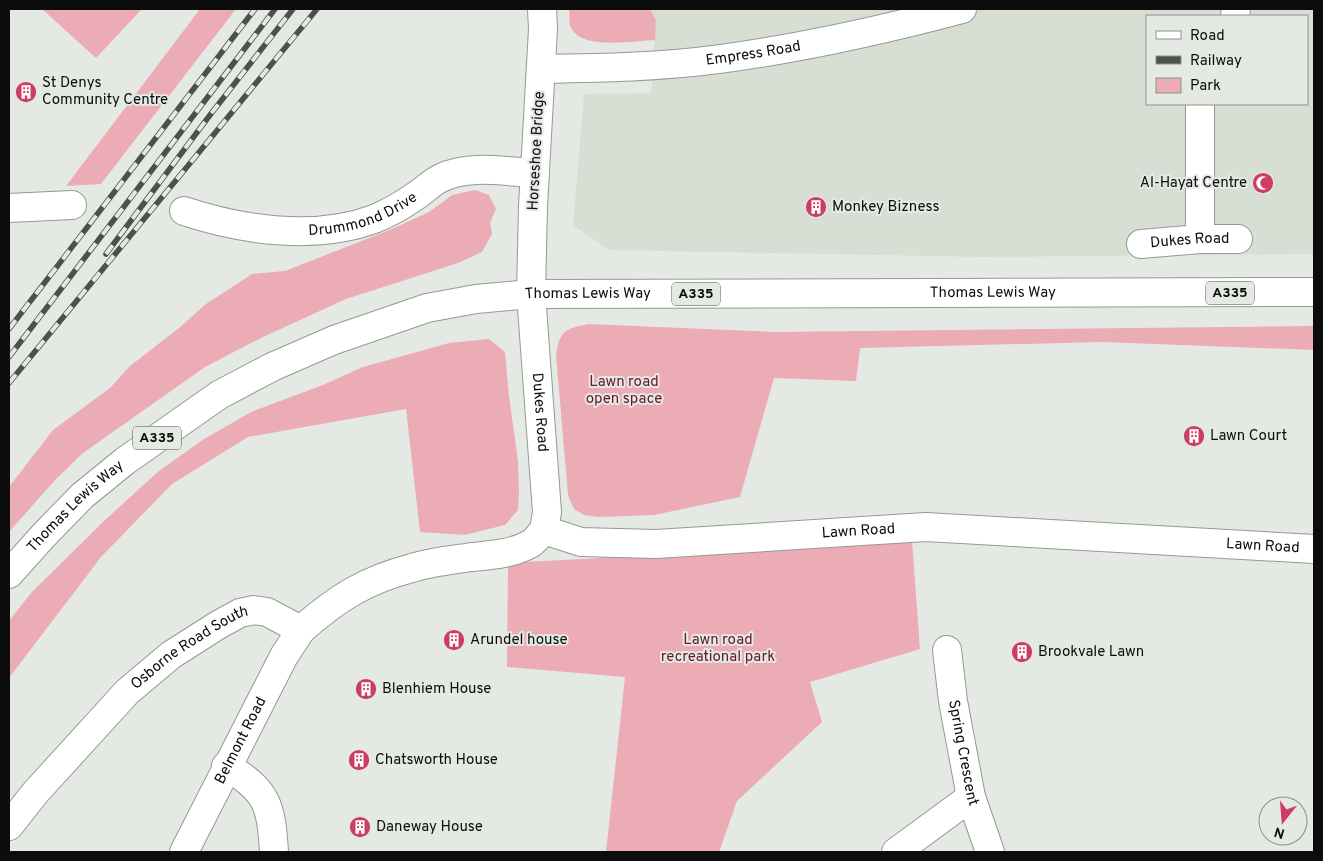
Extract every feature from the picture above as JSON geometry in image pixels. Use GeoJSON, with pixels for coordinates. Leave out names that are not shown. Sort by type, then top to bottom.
{"type":"FeatureCollection","features":[{"type":"Feature","properties":{"kind":"street","name":"Horseshoe Bridge"},"geometry":{"type":"LineString","coordinates":[[531,294],[535,173],[544,29],[542,9]]}},
{"type":"Feature","properties":{"kind":"street","name":"Empress Road"},"geometry":{"type":"LineString","coordinates":[[542,69],[620,67],[719,59],[876,31],[962,9]]}},
{"type":"Feature","properties":{"kind":"street"},"geometry":{"type":"LineString","coordinates":[[1200,105],[1200,239]]}},
{"type":"Feature","properties":{"kind":"street","name":"Drummond Drive"},"geometry":{"type":"LineString","coordinates":[[184,211],[232,225],[256,228],[293,230],[333,228],[371,220],[388,213],[409,201],[440,178],[460,171],[535,173]]}},
{"type":"Feature","properties":{"kind":"street"},"geometry":{"type":"LineString","coordinates":[[9,208],[72,205]]}},
{"type":"Feature","properties":{"kind":"street","name":"Dukes Road"},"geometry":{"type":"LineString","coordinates":[[1141,244],[1200,239],[1238,240]]}},
{"type":"Feature","properties":{"kind":"street","name":"Thomas Lewis Way"},"geometry":{"type":"LineString","coordinates":[[9,574],[82,496],[125,461],[219,395],[272,367],[326,344],[427,308],[476,299],[531,294],[1314,292]]}},
{"type":"Feature","properties":{"kind":"street","name":"Dukes Road"},"geometry":{"type":"LineString","coordinates":[[531,294],[547,512],[544,530]]}},
{"type":"Feature","properties":{"kind":"street","name":"Lawn Road"},"geometry":{"type":"LineString","coordinates":[[544,530],[581,542],[656,544],[926,527],[1314,549]]}},
{"type":"Feature","properties":{"kind":"street"},"geometry":{"type":"LineString","coordinates":[[301,630],[328,606],[360,586],[414,567],[446,560],[505,553],[530,545],[544,530]]}},
{"type":"Feature","properties":{"kind":"street","name":"Osborne Road South"},"geometry":{"type":"LineString","coordinates":[[9,826],[35,793],[127,692],[172,655],[218,625],[240,613],[254,610],[267,612],[301,630]]}},
{"type":"Feature","properties":{"kind":"street","name":"Belmont Road"},"geometry":{"type":"LineString","coordinates":[[184,852],[226,766],[284,656],[301,630]]}},
{"type":"Feature","properties":{"kind":"street","name":"Spring Crescent"},"geometry":{"type":"LineString","coordinates":[[947,650],[953,701],[971,797],[990,852]]}},
{"type":"Feature","properties":{"kind":"street"},"geometry":{"type":"LineString","coordinates":[[226,766],[243,776],[258,789],[265,801],[272,822],[274,852]]}},
{"type":"Feature","properties":{"kind":"street"},"geometry":{"type":"LineString","coordinates":[[896,852],[971,797]]}},
{"type":"Feature","properties":{"kind":"shaded area"},"geometry":{"type":"Polygon","coordinates":[[[650,9],[1314,9],[1314,254],[983,257],[609,250],[573,225],[584,94],[651,93],[656,20],[650,9]]]}},
{"type":"Feature","properties":{"kind":"green space"},"geometry":{"type":"Polygon","coordinates":[[[42,9],[142,9],[96,58],[42,9]]]}},
{"type":"Feature","properties":{"kind":"green space"},"geometry":{"type":"Polygon","coordinates":[[[200,9],[236,9],[101,184],[66,186],[200,9]]]}},
{"type":"Feature","properties":{"kind":"green space"},"geometry":{"type":"Polygon","coordinates":[[[569,9],[650,9],[656,20],[655,40],[607,43],[583,38],[575,33],[570,25],[569,9]]]}},
{"type":"Feature","properties":{"kind":"green space"},"geometry":{"type":"Polygon","coordinates":[[[475,190],[489,195],[496,209],[490,223],[492,234],[482,252],[458,263],[346,299],[263,337],[205,367],[83,453],[56,479],[9,532],[9,487],[53,430],[110,388],[130,366],[179,328],[206,304],[252,274],[285,271],[392,229],[429,212],[452,195],[475,190]]]}},
{"type":"Feature","properties":{"kind":"green space","name":"Lawn road open space"},"geometry":{"type":"Polygon","coordinates":[[[588,324],[776,332],[1314,326],[1314,350],[1102,342],[860,348],[856,381],[774,378],[740,497],[654,515],[599,517],[584,515],[574,509],[568,495],[556,355],[559,340],[565,332],[574,327],[588,324]]]}},
{"type":"Feature","properties":{"kind":"green space"},"geometry":{"type":"Polygon","coordinates":[[[489,339],[505,352],[518,461],[518,510],[505,525],[465,535],[420,532],[406,409],[248,437],[172,484],[101,557],[9,678],[9,621],[31,593],[105,520],[159,471],[204,439],[253,411],[323,385],[363,367],[449,343],[489,339]]]}},
{"type":"Feature","properties":{"kind":"green space","name":"Lawn road recreational park"},"geometry":{"type":"Polygon","coordinates":[[[912,541],[920,649],[810,682],[822,722],[737,801],[719,852],[606,852],[625,677],[507,667],[508,563],[912,541]]]}},
{"type":"Feature","properties":{"kind":"railway"},"geometry":{"type":"LineString","coordinates":[[9,329],[255,9]]}},
{"type":"Feature","properties":{"kind":"railway"},"geometry":{"type":"LineString","coordinates":[[9,357],[275,9]]}},
{"type":"Feature","properties":{"kind":"railway"},"geometry":{"type":"LineString","coordinates":[[106,254],[210,115],[293,9]]}},
{"type":"Feature","properties":{"kind":"railway"},"geometry":{"type":"LineString","coordinates":[[9,383],[317,9]]}},
{"type":"Feature","properties":{"kind":"place","name":"St Denys Community Centre"},"geometry":{"type":"Point","coordinates":[26,92]}},
{"type":"Feature","properties":{"kind":"place","name":"Al-Hayat Centre"},"geometry":{"type":"Point","coordinates":[1263,183]}},
{"type":"Feature","properties":{"kind":"place","name":"Monkey Bizness"},"geometry":{"type":"Point","coordinates":[816,207]}},
{"type":"Feature","properties":{"kind":"place","name":"Lawn Court"},"geometry":{"type":"Point","coordinates":[1194,436]}},
{"type":"Feature","properties":{"kind":"place","name":"Arundel house"},"geometry":{"type":"Point","coordinates":[454,640]}},
{"type":"Feature","properties":{"kind":"place","name":"Brookvale Lawn"},"geometry":{"type":"Point","coordinates":[1022,652]}},
{"type":"Feature","properties":{"kind":"place","name":"Blenhiem House"},"geometry":{"type":"Point","coordinates":[366,689]}},
{"type":"Feature","properties":{"kind":"place","name":"Chatsworth House"},"geometry":{"type":"Point","coordinates":[359,760]}},
{"type":"Feature","properties":{"kind":"place","name":"Daneway House"},"geometry":{"type":"Point","coordinates":[360,827]}}]}
